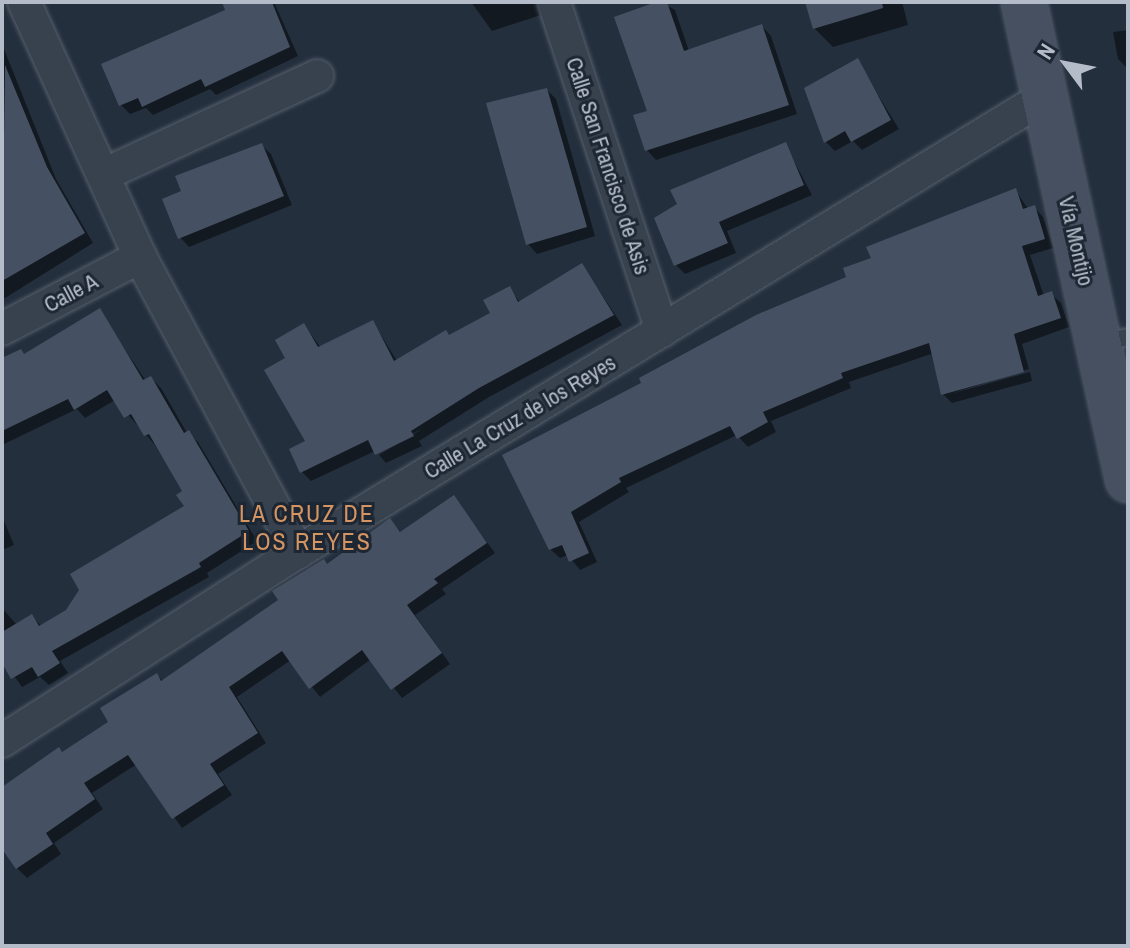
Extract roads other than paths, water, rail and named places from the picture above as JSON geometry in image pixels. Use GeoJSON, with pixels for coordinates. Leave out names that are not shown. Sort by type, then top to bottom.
{"type":"FeatureCollection","features":[{"type":"Feature","properties":{"kind":"main road","name":"Vía Montijo"},"geometry":{"type":"LineString","coordinates":[[1024,2],[1043,98],[1114,340],[1128,477]]}},
{"type":"Feature","properties":{"kind":"street"},"geometry":{"type":"LineString","coordinates":[[24,2],[140,257],[298,552]]}},
{"type":"Feature","properties":{"kind":"street","name":"Calle San Francisco de Asis"},"geometry":{"type":"LineString","coordinates":[[554,2],[662,331]]}},
{"type":"Feature","properties":{"kind":"street"},"geometry":{"type":"LineString","coordinates":[[103,175],[317,76]]}},
{"type":"Feature","properties":{"kind":"street","name":"Calle La Cruz de los Reyes"},"geometry":{"type":"LineString","coordinates":[[2,741],[298,552],[1043,98]]}},
{"type":"Feature","properties":{"kind":"street","name":"Calle A"},"geometry":{"type":"LineString","coordinates":[[2,329],[140,257]]}},
{"type":"Feature","properties":{"kind":"district","name":"LA CRUZ DE LOS REYES"},"geometry":{"type":"Point","coordinates":[307,528]}}]}
